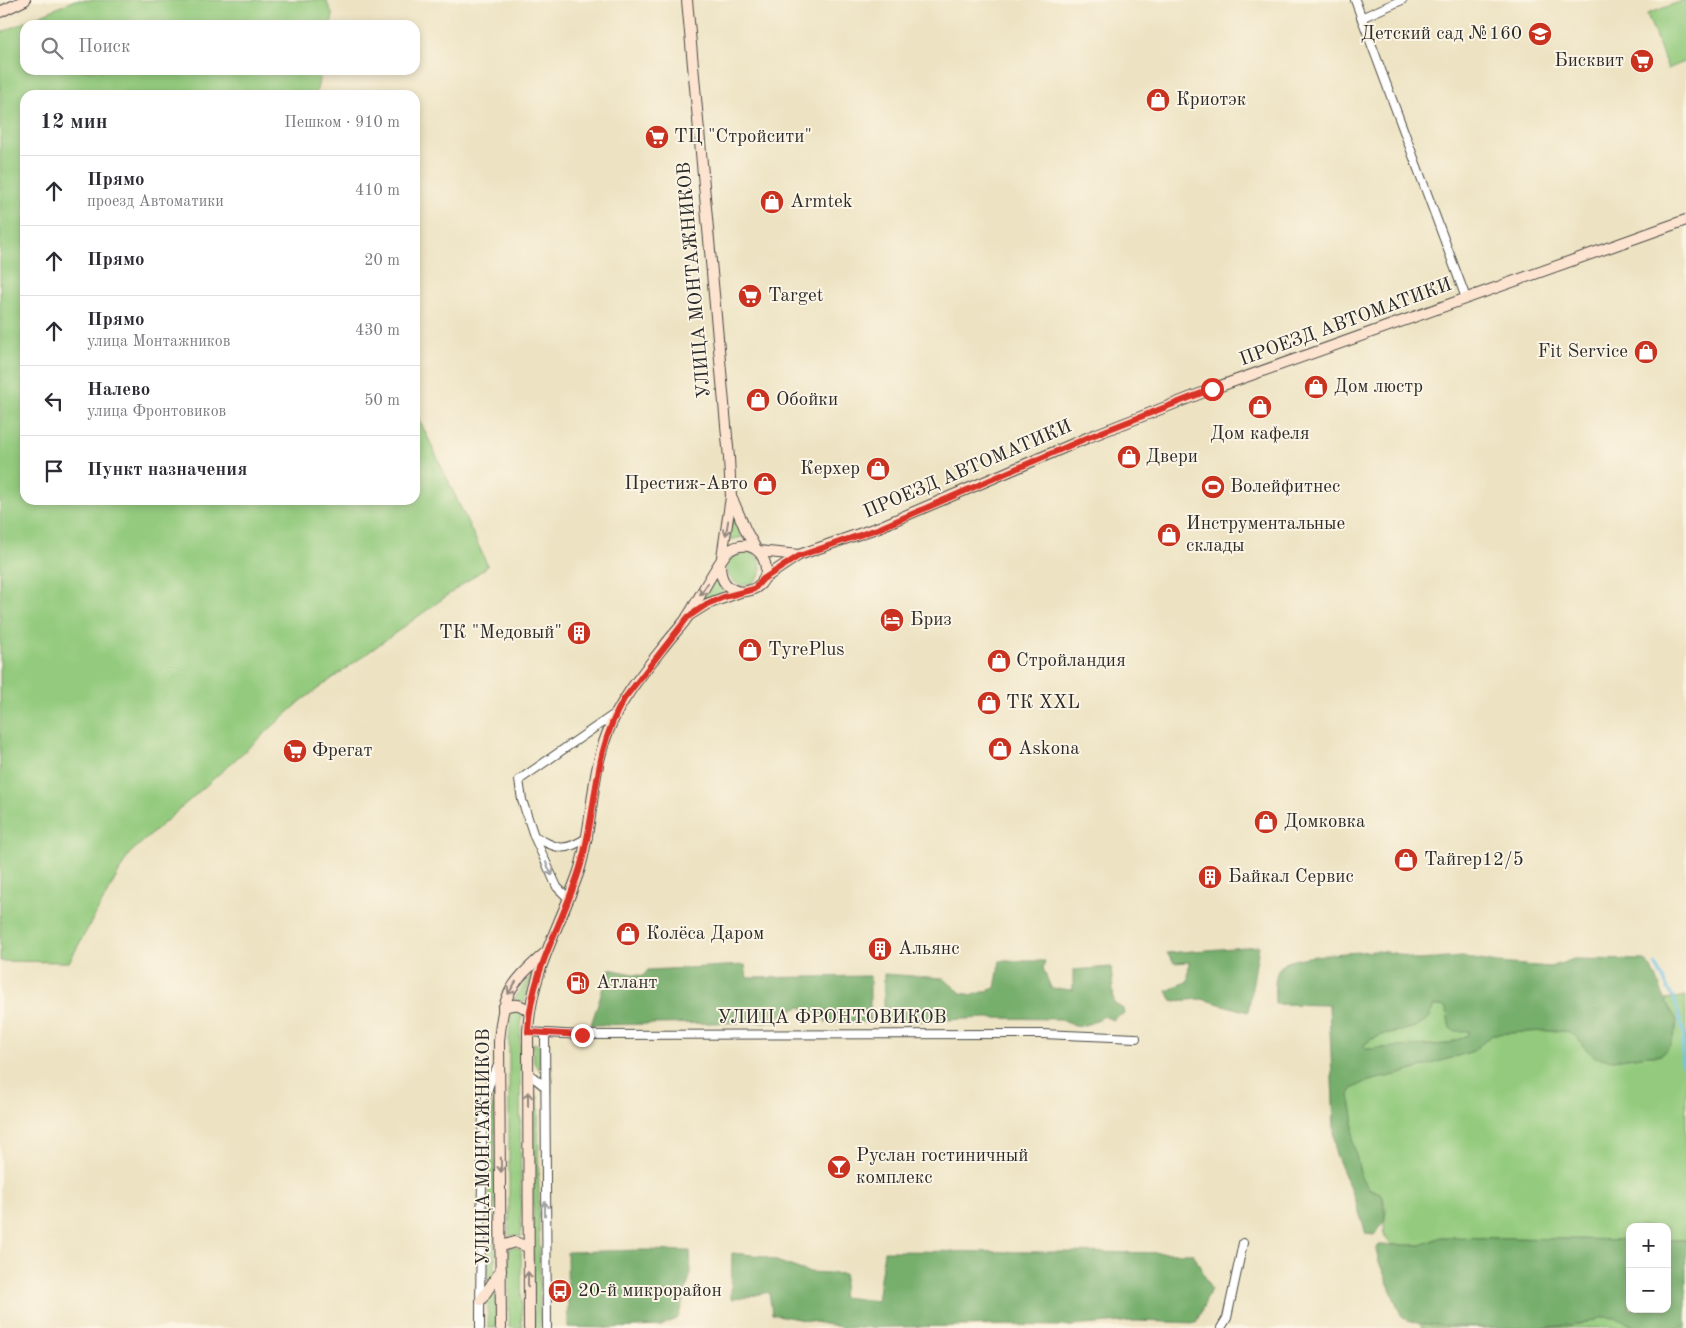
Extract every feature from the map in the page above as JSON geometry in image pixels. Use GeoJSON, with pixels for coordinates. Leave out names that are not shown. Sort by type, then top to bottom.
{"type":"FeatureCollection","features":[{"type":"Feature","properties":{"kind":"main road"},"geometry":{"type":"LineString","coordinates":[[0,12],[25,0]]}},
{"type":"Feature","properties":{"kind":"main road","name":"УЛИЦА МОНТАЖНИКОВ"},"geometry":{"type":"LineString","coordinates":[[529,1328],[528,1032],[533,992],[545,952],[569,899],[579,870],[588,837],[600,758],[606,735],[616,713],[638,679],[688,617],[721,560],[731,497],[727,434],[687,0]]}},
{"type":"Feature","properties":{"kind":"main road","name":"ПРОЕЗД АВТОМАТИКИ"},"geometry":{"type":"LineString","coordinates":[[763,579],[799,556],[880,528],[1089,437],[1212,389],[1686,220]]}},
{"type":"Feature","properties":{"kind":"main road","name":"УЛИЦА МОНТАЖНИКОВ"},"geometry":{"type":"LineString","coordinates":[[731,497],[746,531],[757,550]]}},
{"type":"Feature","properties":{"kind":"main road"},"geometry":{"type":"LineString","coordinates":[[741,545],[757,550],[766,564],[763,579],[754,589],[741,592],[731,588],[724,582],[720,572],[721,560],[733,547],[741,545]]}},
{"type":"Feature","properties":{"kind":"main road","name":"ПРОЕЗД АВТОМАТИКИ"},"geometry":{"type":"LineString","coordinates":[[757,550],[799,556]]}},
{"type":"Feature","properties":{"kind":"main road","name":"УЛИЦА МОНТАЖНИКОВ"},"geometry":{"type":"LineString","coordinates":[[688,617],[707,604],[741,592]]}},
{"type":"Feature","properties":{"kind":"main road","name":"УЛИЦА МОНТАЖНИКОВ"},"geometry":{"type":"LineString","coordinates":[[501,1328],[502,1246],[499,1041],[503,1008],[513,984],[545,952]]}},
{"type":"Feature","properties":{"kind":"main road"},"geometry":{"type":"LineString","coordinates":[[503,1008],[511,1004],[518,1005],[524,1007],[529,1012]]}},
{"type":"Feature","properties":{"kind":"main road"},"geometry":{"type":"LineString","coordinates":[[502,1246],[515,1242],[528,1247]]}},
{"type":"Feature","properties":{"kind":"main road"},"geometry":{"type":"LineString","coordinates":[[481,1300],[501,1270]]}},
{"type":"Feature","properties":{"kind":"street"},"geometry":{"type":"LineString","coordinates":[[1355,0],[1466,298]]}},
{"type":"Feature","properties":{"kind":"street"},"geometry":{"type":"LineString","coordinates":[[1361,18],[1402,0]]}},
{"type":"Feature","properties":{"kind":"street"},"geometry":{"type":"LineString","coordinates":[[569,899],[557,887],[534,836],[522,800],[519,780],[616,713]]}},
{"type":"Feature","properties":{"kind":"street"},"geometry":{"type":"LineString","coordinates":[[534,836],[558,848],[574,846],[588,837]]}},
{"type":"Feature","properties":{"kind":"street","name":"УЛИЦА ФРОНТОВИКОВ"},"geometry":{"type":"LineString","coordinates":[[528,1032],[582,1035],[1042,1034],[1136,1038]]}},
{"type":"Feature","properties":{"kind":"street"},"geometry":{"type":"LineString","coordinates":[[545,1033],[546,1328]]}},
{"type":"Feature","properties":{"kind":"street"},"geometry":{"type":"LineString","coordinates":[[480,1328],[480,1237],[485,1102],[492,1075],[500,1062]]}},
{"type":"Feature","properties":{"kind":"street"},"geometry":{"type":"LineString","coordinates":[[528,1073],[544,1086]]}},
{"type":"Feature","properties":{"kind":"street"},"geometry":{"type":"LineString","coordinates":[[1221,1328],[1227,1318],[1243,1243]]}},
{"type":"Feature","properties":{"kind":"green space"},"geometry":{"type":"Polygon","coordinates":[[[75,0],[326,0],[333,16],[332,20],[30,20],[75,0]]]}},
{"type":"Feature","properties":{"kind":"green space"},"geometry":{"type":"Polygon","coordinates":[[[1685,0],[1686,61],[1668,69],[1647,14],[1685,0]]]}},
{"type":"Feature","properties":{"kind":"green space"},"geometry":{"type":"Polygon","coordinates":[[[20,24],[20,75],[320,75],[317,90],[20,90],[20,505],[420,505],[420,421],[488,566],[301,701],[129,854],[69,962],[0,961],[0,33],[20,24]]]}},
{"type":"Feature","properties":{"kind":"green space"},"geometry":{"type":"Polygon","coordinates":[[[732,513],[743,537],[730,540],[732,513]]]}},
{"type":"Feature","properties":{"kind":"green space"},"geometry":{"type":"Polygon","coordinates":[[[744,551],[751,552],[756,556],[760,561],[760,575],[756,580],[751,584],[744,585],[737,584],[732,580],[728,575],[727,568],[728,561],[732,556],[737,552],[744,551]]]}},
{"type":"Feature","properties":{"kind":"green space"},"geometry":{"type":"Polygon","coordinates":[[[715,579],[725,592],[712,597],[695,608],[715,579]]]}},
{"type":"Feature","properties":{"kind":"green space"},"geometry":{"type":"Polygon","coordinates":[[[1259,946],[1248,1012],[1202,999],[1172,1001],[1167,991],[1188,981],[1189,962],[1174,963],[1167,953],[1259,946]]]}},
{"type":"Feature","properties":{"kind":"green space"},"geometry":{"type":"Polygon","coordinates":[[[1376,951],[1395,953],[1417,960],[1462,957],[1497,963],[1551,967],[1574,959],[1645,960],[1656,976],[1665,1000],[1677,1020],[1676,1030],[1670,1045],[1661,1055],[1613,1060],[1595,1057],[1577,1037],[1567,1031],[1493,1034],[1473,1051],[1400,1074],[1368,1081],[1353,1088],[1349,1095],[1353,1117],[1353,1143],[1361,1177],[1368,1188],[1382,1194],[1385,1211],[1384,1220],[1379,1229],[1374,1235],[1366,1234],[1355,1200],[1335,1152],[1329,1005],[1275,1004],[1275,989],[1278,970],[1287,962],[1341,953],[1376,951]],[[1434,1006],[1427,1019],[1420,1025],[1372,1039],[1363,1048],[1447,1044],[1468,1035],[1469,1031],[1454,1031],[1450,1028],[1446,1008],[1434,1006]]]}},
{"type":"Feature","properties":{"kind":"green space"},"geometry":{"type":"Polygon","coordinates":[[[1000,961],[1045,961],[1043,968],[1051,988],[1073,990],[1073,970],[1111,967],[1114,1003],[1123,1009],[1124,1014],[1113,1020],[1103,1016],[1092,1023],[1082,1025],[1072,1024],[1060,1019],[986,1018],[884,1023],[884,974],[943,978],[961,993],[974,995],[995,988],[1000,961]]]}},
{"type":"Feature","properties":{"kind":"green space"},"geometry":{"type":"Polygon","coordinates":[[[538,964],[527,990],[524,1003],[514,1000],[538,964]]]}},
{"type":"Feature","properties":{"kind":"green space"},"geometry":{"type":"Polygon","coordinates":[[[745,965],[747,978],[870,976],[870,1022],[825,1022],[825,1016],[800,1007],[777,1017],[778,1022],[591,1025],[609,969],[643,976],[648,970],[745,965]]]}},
{"type":"Feature","properties":{"kind":"green space"},"geometry":{"type":"Polygon","coordinates":[[[1686,996],[1686,1240],[1671,1240],[1671,1223],[1626,1223],[1626,1240],[1441,1237],[1421,1245],[1392,1245],[1388,1241],[1384,1224],[1386,1209],[1382,1194],[1368,1188],[1361,1177],[1353,1143],[1353,1117],[1349,1094],[1353,1088],[1368,1081],[1400,1074],[1473,1051],[1493,1034],[1568,1031],[1577,1037],[1584,1047],[1613,1060],[1661,1055],[1671,1041],[1675,1028],[1673,1015],[1665,1000],[1686,996]]]}},
{"type":"Feature","properties":{"kind":"green space"},"geometry":{"type":"Polygon","coordinates":[[[1434,1006],[1446,1008],[1450,1028],[1469,1031],[1468,1035],[1447,1044],[1363,1048],[1367,1043],[1380,1036],[1420,1025],[1427,1019],[1434,1006]]]}},
{"type":"Feature","properties":{"kind":"green space"},"geometry":{"type":"Polygon","coordinates":[[[515,1008],[522,1011],[520,1041],[521,1237],[509,1236],[509,1042],[511,1010],[515,1008]]]}},
{"type":"Feature","properties":{"kind":"green space"},"geometry":{"type":"Polygon","coordinates":[[[533,1043],[539,1045],[540,1070],[534,1063],[533,1043]]]}},
{"type":"Feature","properties":{"kind":"green space"},"geometry":{"type":"Polygon","coordinates":[[[551,1066],[552,1117],[548,1117],[547,1068],[551,1066]]]}},
{"type":"Feature","properties":{"kind":"green space"},"geometry":{"type":"Polygon","coordinates":[[[495,1082],[495,1274],[488,1284],[489,1136],[495,1082]]]}},
{"type":"Feature","properties":{"kind":"green space"},"geometry":{"type":"Polygon","coordinates":[[[533,1091],[538,1096],[540,1328],[534,1328],[533,1091]]]}},
{"type":"Feature","properties":{"kind":"green space"},"geometry":{"type":"Polygon","coordinates":[[[1441,1237],[1626,1240],[1626,1313],[1671,1313],[1671,1240],[1686,1240],[1686,1328],[1639,1328],[1616,1318],[1602,1317],[1587,1323],[1541,1328],[1486,1328],[1420,1324],[1407,1320],[1401,1315],[1379,1262],[1376,1250],[1379,1245],[1421,1245],[1441,1237]]]}},
{"type":"Feature","properties":{"kind":"green space"},"geometry":{"type":"Polygon","coordinates":[[[512,1247],[521,1249],[522,1328],[509,1328],[509,1250],[512,1247]]]}},
{"type":"Feature","properties":{"kind":"green space"},"geometry":{"type":"Polygon","coordinates":[[[690,1251],[691,1273],[678,1318],[661,1326],[568,1327],[567,1252],[690,1251]]]}},
{"type":"Feature","properties":{"kind":"green space"},"geometry":{"type":"Polygon","coordinates":[[[884,1251],[1193,1253],[1211,1289],[1196,1323],[1135,1321],[1070,1326],[1005,1325],[846,1328],[772,1314],[769,1292],[731,1299],[732,1253],[762,1256],[808,1272],[845,1274],[842,1297],[877,1301],[884,1251]]]}},
{"type":"Feature","properties":{"kind":"green space"},"geometry":{"type":"Polygon","coordinates":[[[496,1284],[496,1328],[488,1328],[488,1295],[496,1284]]]}},
{"type":"Feature","properties":{"kind":"green space"},"geometry":{"type":"Polygon","coordinates":[[[1602,1317],[1616,1318],[1639,1328],[1541,1328],[1587,1323],[1602,1317]]]}},
{"type":"Feature","properties":{"kind":"green space"},"geometry":{"type":"Polygon","coordinates":[[[1420,1324],[1486,1328],[1422,1328],[1420,1324]]]}},
{"type":"Feature","properties":{"kind":"waterway"},"geometry":{"type":"LineString","coordinates":[[1655,964],[1676,1004],[1684,1036],[1681,1059],[1686,1079]]}},
{"type":"Feature","properties":{"kind":"place","name":"Детский сад №160"},"geometry":{"type":"Point","coordinates":[1540,34]}},
{"type":"Feature","properties":{"kind":"place","name":"Бисквит"},"geometry":{"type":"Point","coordinates":[1642,61]}},
{"type":"Feature","properties":{"kind":"place","name":"Криотэк"},"geometry":{"type":"Point","coordinates":[1158,100]}},
{"type":"Feature","properties":{"kind":"place","name":"ТЦ \"Стройсити\""},"geometry":{"type":"Point","coordinates":[657,137]}},
{"type":"Feature","properties":{"kind":"place","name":"Armtek"},"geometry":{"type":"Point","coordinates":[772,202]}},
{"type":"Feature","properties":{"kind":"place","name":"Target"},"geometry":{"type":"Point","coordinates":[750,296]}},
{"type":"Feature","properties":{"kind":"place","name":"Fit Service"},"geometry":{"type":"Point","coordinates":[1646,352]}},
{"type":"Feature","properties":{"kind":"place","name":"Дом люстр"},"geometry":{"type":"Point","coordinates":[1316,387]}},
{"type":"Feature","properties":{"kind":"place","name":"Обойки"},"geometry":{"type":"Point","coordinates":[758,400]}},
{"type":"Feature","properties":{"kind":"place","name":"Дом кафеля"},"geometry":{"type":"Point","coordinates":[1260,407]}},
{"type":"Feature","properties":{"kind":"place","name":"Двери"},"geometry":{"type":"Point","coordinates":[1129,457]}},
{"type":"Feature","properties":{"kind":"place","name":"Керхер"},"geometry":{"type":"Point","coordinates":[878,469]}},
{"type":"Feature","properties":{"kind":"place","name":"Престиж-Авто"},"geometry":{"type":"Point","coordinates":[765,484]}},
{"type":"Feature","properties":{"kind":"place","name":"Волейфитнес"},"geometry":{"type":"Point","coordinates":[1213,487]}},
{"type":"Feature","properties":{"kind":"place","name":"Инструментальные склады"},"geometry":{"type":"Point","coordinates":[1169,535]}},
{"type":"Feature","properties":{"kind":"place","name":"Бриз"},"geometry":{"type":"Point","coordinates":[892,620]}},
{"type":"Feature","properties":{"kind":"place","name":"ТК \"Медовый\""},"geometry":{"type":"Point","coordinates":[579,633]}},
{"type":"Feature","properties":{"kind":"place","name":"TyrePlus"},"geometry":{"type":"Point","coordinates":[750,650]}},
{"type":"Feature","properties":{"kind":"place","name":"Стройландия"},"geometry":{"type":"Point","coordinates":[999,661]}},
{"type":"Feature","properties":{"kind":"place","name":"ТК XXL"},"geometry":{"type":"Point","coordinates":[989,703]}},
{"type":"Feature","properties":{"kind":"place","name":"Askona"},"geometry":{"type":"Point","coordinates":[1000,749]}},
{"type":"Feature","properties":{"kind":"place","name":"Фрегат"},"geometry":{"type":"Point","coordinates":[295,751]}},
{"type":"Feature","properties":{"kind":"place","name":"Домковка"},"geometry":{"type":"Point","coordinates":[1266,822]}},
{"type":"Feature","properties":{"kind":"place","name":"Тайгер12/5"},"geometry":{"type":"Point","coordinates":[1406,860]}},
{"type":"Feature","properties":{"kind":"place","name":"Байкал Сервис"},"geometry":{"type":"Point","coordinates":[1210,877]}},
{"type":"Feature","properties":{"kind":"place","name":"Колёса Даром"},"geometry":{"type":"Point","coordinates":[628,934]}},
{"type":"Feature","properties":{"kind":"place","name":"Альянс"},"geometry":{"type":"Point","coordinates":[880,949]}},
{"type":"Feature","properties":{"kind":"place","name":"Атлант"},"geometry":{"type":"Point","coordinates":[578,983]}},
{"type":"Feature","properties":{"kind":"place","name":"Руслан гостиничный комплекс"},"geometry":{"type":"Point","coordinates":[839,1167]}},
{"type":"Feature","properties":{"kind":"place","name":"20-й микрорайон"},"geometry":{"type":"Point","coordinates":[560,1291]}},
{"type":"Feature","properties":{"kind":"route"},"geometry":{"type":"LineString","coordinates":[[582,1035],[528,1032],[533,992],[545,952],[569,899],[579,870],[588,837],[594,789],[606,735],[624,699],[688,617],[707,604],[754,589],[763,579],[799,556],[880,528],[1089,437],[1212,389]]}}]}
